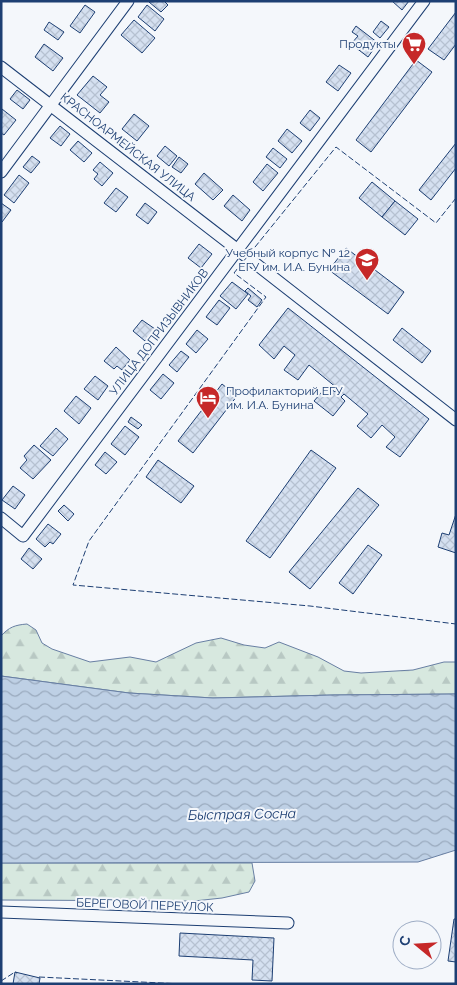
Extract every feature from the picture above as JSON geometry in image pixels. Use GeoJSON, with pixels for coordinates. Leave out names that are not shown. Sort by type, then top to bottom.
{"type":"FeatureCollection","features":[{"type":"Feature","properties":{"kind":"street"},"geometry":{"type":"LineString","coordinates":[[1,172],[128,1]]}},
{"type":"Feature","properties":{"kind":"street","name":"УЛИЦА ДОПРИЗЫВНИКОВ"},"geometry":{"type":"LineString","coordinates":[[1,518],[23,536],[424,1]]}},
{"type":"Feature","properties":{"kind":"street","name":"КРАСНОАРМЕЙСКАЯ УЛИЦА"},"geometry":{"type":"LineString","coordinates":[[1,67],[456,420]]}},
{"type":"Feature","properties":{"kind":"street","name":"БЕРЕГОВОЙ ПЕРЕУЛОК"},"geometry":{"type":"LineString","coordinates":[[1,912],[288,923]]}},
{"type":"Feature","properties":{"kind":"green space"},"geometry":{"type":"Polygon","coordinates":[[[27,624],[36,630],[42,643],[52,649],[90,662],[130,657],[156,662],[196,643],[221,638],[244,645],[265,648],[279,642],[318,657],[344,671],[361,673],[413,670],[444,662],[456,662],[456,694],[213,698],[129,693],[1,676],[1,636],[12,627],[27,624]]]}},
{"type":"Feature","properties":{"kind":"green space"},"geometry":{"type":"Polygon","coordinates":[[[1,863],[252,863],[255,881],[249,892],[222,898],[194,901],[1,900],[1,863]]]}},
{"type":"Feature","properties":{"kind":"water","name":"Быстрая Сосна"},"geometry":{"type":"Polygon","coordinates":[[[1,676],[129,693],[213,698],[456,694],[456,850],[418,862],[1,863],[1,676]]]}},
{"type":"Feature","properties":{"kind":"building"},"geometry":{"type":"Polygon","coordinates":[[[164,1],[168,5],[161,12],[149,2],[164,1]]]}},
{"type":"Feature","properties":{"kind":"building"},"geometry":{"type":"Polygon","coordinates":[[[392,1],[409,1],[402,10],[392,1]]]}},
{"type":"Feature","properties":{"kind":"building"},"geometry":{"type":"Polygon","coordinates":[[[85,5],[95,12],[80,33],[70,26],[85,5]]]}},
{"type":"Feature","properties":{"kind":"building"},"geometry":{"type":"Polygon","coordinates":[[[147,5],[164,19],[155,31],[138,17],[147,5]]]}},
{"type":"Feature","properties":{"kind":"building"},"geometry":{"type":"Polygon","coordinates":[[[456,12],[456,44],[444,60],[428,49],[456,12]]]}},
{"type":"Feature","properties":{"kind":"building"},"geometry":{"type":"Polygon","coordinates":[[[134,20],[155,38],[142,53],[121,35],[134,20]]]}},
{"type":"Feature","properties":{"kind":"building"},"geometry":{"type":"Polygon","coordinates":[[[381,21],[389,27],[380,38],[373,32],[381,21]]]}},
{"type":"Feature","properties":{"kind":"building"},"geometry":{"type":"Polygon","coordinates":[[[49,22],[64,32],[58,40],[44,30],[49,22]]]}},
{"type":"Feature","properties":{"kind":"building"},"geometry":{"type":"Polygon","coordinates":[[[356,26],[378,43],[368,57],[351,44],[358,36],[352,32],[356,26]]]}},
{"type":"Feature","properties":{"kind":"building"},"geometry":{"type":"Polygon","coordinates":[[[44,44],[63,58],[53,71],[35,57],[44,44]]]}},
{"type":"Feature","properties":{"kind":"building"},"geometry":{"type":"Polygon","coordinates":[[[416,60],[432,72],[371,152],[356,140],[416,60]]]}},
{"type":"Feature","properties":{"kind":"building"},"geometry":{"type":"Polygon","coordinates":[[[339,65],[351,73],[338,91],[326,82],[339,65]]]}},
{"type":"Feature","properties":{"kind":"building"},"geometry":{"type":"Polygon","coordinates":[[[93,76],[107,87],[100,95],[109,102],[100,113],[77,95],[93,76]]]}},
{"type":"Feature","properties":{"kind":"building"},"geometry":{"type":"Polygon","coordinates":[[[17,90],[30,100],[23,109],[10,99],[17,90]]]}},
{"type":"Feature","properties":{"kind":"building"},"geometry":{"type":"Polygon","coordinates":[[[2,109],[16,120],[4,135],[1,133],[2,109]]]}},
{"type":"Feature","properties":{"kind":"building"},"geometry":{"type":"Polygon","coordinates":[[[310,110],[320,118],[310,131],[300,123],[310,110]]]}},
{"type":"Feature","properties":{"kind":"building"},"geometry":{"type":"Polygon","coordinates":[[[134,114],[149,126],[137,141],[122,129],[134,114]]]}},
{"type":"Feature","properties":{"kind":"building"},"geometry":{"type":"Polygon","coordinates":[[[60,126],[70,134],[61,146],[50,138],[60,126]]]}},
{"type":"Feature","properties":{"kind":"building"},"geometry":{"type":"Polygon","coordinates":[[[287,129],[302,141],[292,153],[278,141],[287,129]]]}},
{"type":"Feature","properties":{"kind":"building"},"geometry":{"type":"Polygon","coordinates":[[[78,141],[92,153],[84,162],[70,150],[78,141]]]}},
{"type":"Feature","properties":{"kind":"building"},"geometry":{"type":"Polygon","coordinates":[[[456,143],[456,168],[431,200],[419,190],[456,143]]]}},
{"type":"Feature","properties":{"kind":"building"},"geometry":{"type":"Polygon","coordinates":[[[165,146],[177,156],[169,166],[157,156],[165,146]]]}},
{"type":"Feature","properties":{"kind":"building"},"geometry":{"type":"Polygon","coordinates":[[[273,148],[287,159],[280,168],[266,157],[273,148]]]}},
{"type":"Feature","properties":{"kind":"building"},"geometry":{"type":"Polygon","coordinates":[[[32,156],[40,162],[31,173],[23,167],[32,156]]]}},
{"type":"Feature","properties":{"kind":"building"},"geometry":{"type":"Polygon","coordinates":[[[179,157],[188,164],[181,173],[172,167],[179,157]]]}},
{"type":"Feature","properties":{"kind":"building"},"geometry":{"type":"Polygon","coordinates":[[[100,162],[113,173],[102,186],[94,179],[98,174],[93,170],[100,162]]]}},
{"type":"Feature","properties":{"kind":"building"},"geometry":{"type":"Polygon","coordinates":[[[267,164],[278,173],[263,191],[253,182],[267,164]]]}},
{"type":"Feature","properties":{"kind":"building"},"geometry":{"type":"Polygon","coordinates":[[[204,173],[223,190],[213,200],[195,184],[204,173]]]}},
{"type":"Feature","properties":{"kind":"building"},"geometry":{"type":"Polygon","coordinates":[[[19,175],[29,183],[14,203],[4,195],[19,175]]]}},
{"type":"Feature","properties":{"kind":"building"},"geometry":{"type":"Polygon","coordinates":[[[372,182],[395,201],[382,217],[359,198],[372,182]]]}},
{"type":"Feature","properties":{"kind":"building"},"geometry":{"type":"Polygon","coordinates":[[[116,188],[128,197],[116,212],[104,203],[116,188]]]}},
{"type":"Feature","properties":{"kind":"building"},"geometry":{"type":"Polygon","coordinates":[[[233,195],[250,210],[242,221],[224,206],[233,195]]]}},
{"type":"Feature","properties":{"kind":"building"},"geometry":{"type":"Polygon","coordinates":[[[395,201],[418,219],[405,235],[382,217],[395,201]]]}},
{"type":"Feature","properties":{"kind":"building"},"geometry":{"type":"Polygon","coordinates":[[[1,203],[11,210],[2,222],[1,222],[1,203]]]}},
{"type":"Feature","properties":{"kind":"building"},"geometry":{"type":"Polygon","coordinates":[[[145,203],[157,212],[148,224],[136,215],[145,203]]]}},
{"type":"Feature","properties":{"kind":"building"},"geometry":{"type":"Polygon","coordinates":[[[199,244],[212,254],[201,268],[188,258],[199,244]]]}},
{"type":"Feature","properties":{"kind":"building","name":"Учебный корпус № 12 ЕГУ им. И.А. Бунина"},"geometry":{"type":"Polygon","coordinates":[[[346,248],[404,292],[388,314],[329,270],[346,248]]]}},
{"type":"Feature","properties":{"kind":"building"},"geometry":{"type":"Polygon","coordinates":[[[232,282],[248,294],[236,309],[220,296],[232,282]]]}},
{"type":"Feature","properties":{"kind":"building"},"geometry":{"type":"Polygon","coordinates":[[[248,288],[262,300],[257,307],[248,300],[251,296],[245,291],[248,288]]]}},
{"type":"Feature","properties":{"kind":"building"},"geometry":{"type":"Polygon","coordinates":[[[219,300],[230,308],[217,325],[206,317],[219,300]]]}},
{"type":"Feature","properties":{"kind":"building"},"geometry":{"type":"Polygon","coordinates":[[[288,308],[429,419],[400,457],[386,447],[395,437],[382,425],[371,438],[357,426],[368,414],[344,394],[341,397],[345,401],[333,416],[314,401],[327,386],[335,392],[337,388],[309,365],[298,380],[284,370],[295,355],[284,346],[274,359],[259,345],[288,308]]]}},
{"type":"Feature","properties":{"kind":"building"},"geometry":{"type":"Polygon","coordinates":[[[142,320],[155,329],[145,341],[133,331],[142,320]]]}},
{"type":"Feature","properties":{"kind":"building"},"geometry":{"type":"Polygon","coordinates":[[[402,328],[431,351],[422,363],[393,340],[402,328]]]}},
{"type":"Feature","properties":{"kind":"building"},"geometry":{"type":"Polygon","coordinates":[[[197,330],[208,339],[196,353],[186,344],[197,330]]]}},
{"type":"Feature","properties":{"kind":"building"},"geometry":{"type":"Polygon","coordinates":[[[116,347],[130,360],[122,370],[117,366],[114,369],[104,361],[116,347]]]}},
{"type":"Feature","properties":{"kind":"building"},"geometry":{"type":"Polygon","coordinates":[[[181,351],[189,357],[177,372],[169,365],[181,351]]]}},
{"type":"Feature","properties":{"kind":"building"},"geometry":{"type":"Polygon","coordinates":[[[163,374],[174,383],[161,399],[150,390],[163,374]]]}},
{"type":"Feature","properties":{"kind":"building"},"geometry":{"type":"Polygon","coordinates":[[[95,376],[108,386],[98,400],[84,389],[95,376]]]}},
{"type":"Feature","properties":{"kind":"building","name":"Профилакторий ЕГУ им. И.А. Бунина"},"geometry":{"type":"Polygon","coordinates":[[[222,384],[237,396],[193,453],[178,441],[222,384]]]}},
{"type":"Feature","properties":{"kind":"building"},"geometry":{"type":"Polygon","coordinates":[[[76,396],[91,408],[79,424],[64,411],[76,396]]]}},
{"type":"Feature","properties":{"kind":"building"},"geometry":{"type":"Polygon","coordinates":[[[131,417],[142,425],[138,429],[128,422],[131,417]]]}},
{"type":"Feature","properties":{"kind":"building"},"geometry":{"type":"Polygon","coordinates":[[[125,426],[139,437],[125,455],[111,444],[125,426]]]}},
{"type":"Feature","properties":{"kind":"building"},"geometry":{"type":"Polygon","coordinates":[[[56,428],[68,439],[53,456],[40,446],[56,428]]]}},
{"type":"Feature","properties":{"kind":"building"},"geometry":{"type":"Polygon","coordinates":[[[34,445],[51,460],[33,479],[20,468],[27,460],[24,456],[34,445]]]}},
{"type":"Feature","properties":{"kind":"building"},"geometry":{"type":"Polygon","coordinates":[[[311,450],[336,468],[270,558],[246,541],[311,450]]]}},
{"type":"Feature","properties":{"kind":"building"},"geometry":{"type":"Polygon","coordinates":[[[105,452],[117,462],[106,474],[95,465],[105,452]]]}},
{"type":"Feature","properties":{"kind":"building"},"geometry":{"type":"Polygon","coordinates":[[[158,460],[194,486],[181,503],[146,477],[158,460]]]}},
{"type":"Feature","properties":{"kind":"building"},"geometry":{"type":"Polygon","coordinates":[[[13,486],[25,495],[15,509],[2,500],[13,486]]]}},
{"type":"Feature","properties":{"kind":"building"},"geometry":{"type":"Polygon","coordinates":[[[358,488],[379,505],[310,589],[289,572],[358,488]]]}},
{"type":"Feature","properties":{"kind":"building"},"geometry":{"type":"Polygon","coordinates":[[[64,505],[74,514],[68,521],[58,511],[64,505]]]}},
{"type":"Feature","properties":{"kind":"building"},"geometry":{"type":"Polygon","coordinates":[[[456,514],[456,553],[438,547],[442,533],[449,535],[456,514]]]}},
{"type":"Feature","properties":{"kind":"building"},"geometry":{"type":"Polygon","coordinates":[[[48,524],[61,534],[53,544],[50,542],[45,547],[36,539],[48,524]]]}},
{"type":"Feature","properties":{"kind":"building"},"geometry":{"type":"Polygon","coordinates":[[[368,545],[382,555],[353,594],[339,583],[368,545]]]}},
{"type":"Feature","properties":{"kind":"building"},"geometry":{"type":"Polygon","coordinates":[[[29,548],[42,559],[33,569],[21,559],[29,548]]]}},
{"type":"Feature","properties":{"kind":"building"},"geometry":{"type":"Polygon","coordinates":[[[454,919],[456,919],[456,962],[448,961],[454,919]]]}},
{"type":"Feature","properties":{"kind":"building"},"geometry":{"type":"Polygon","coordinates":[[[180,933],[274,938],[272,981],[252,980],[253,960],[179,956],[180,933]]]}},
{"type":"Feature","properties":{"kind":"building"},"geometry":{"type":"Polygon","coordinates":[[[15,972],[40,978],[39,984],[13,984],[15,972]]]}},
{"type":"Feature","properties":{"kind":"fence"},"geometry":{"type":"LineString","coordinates":[[456,198],[436,223],[336,147],[234,273],[266,297],[89,541],[73,585],[310,606],[456,624]]}},
{"type":"Feature","properties":{"kind":"fence"},"geometry":{"type":"LineString","coordinates":[[1,981],[15,972],[17,973]]}},
{"type":"Feature","properties":{"kind":"fence"},"geometry":{"type":"LineString","coordinates":[[39,977],[182,984]]}},
{"type":"Feature","properties":{"kind":"place","name":"Продукты"},"geometry":{"type":"Point","coordinates":[414,65]}},
{"type":"Feature","properties":{"kind":"place","name":"Учебный корпус № 12 ЕГУ им. И.А. Бунина"},"geometry":{"type":"Point","coordinates":[367,281]}},
{"type":"Feature","properties":{"kind":"place","name":"Профилакторий ЕГУ им. И.А. Бунина"},"geometry":{"type":"Point","coordinates":[208,419]}}]}
